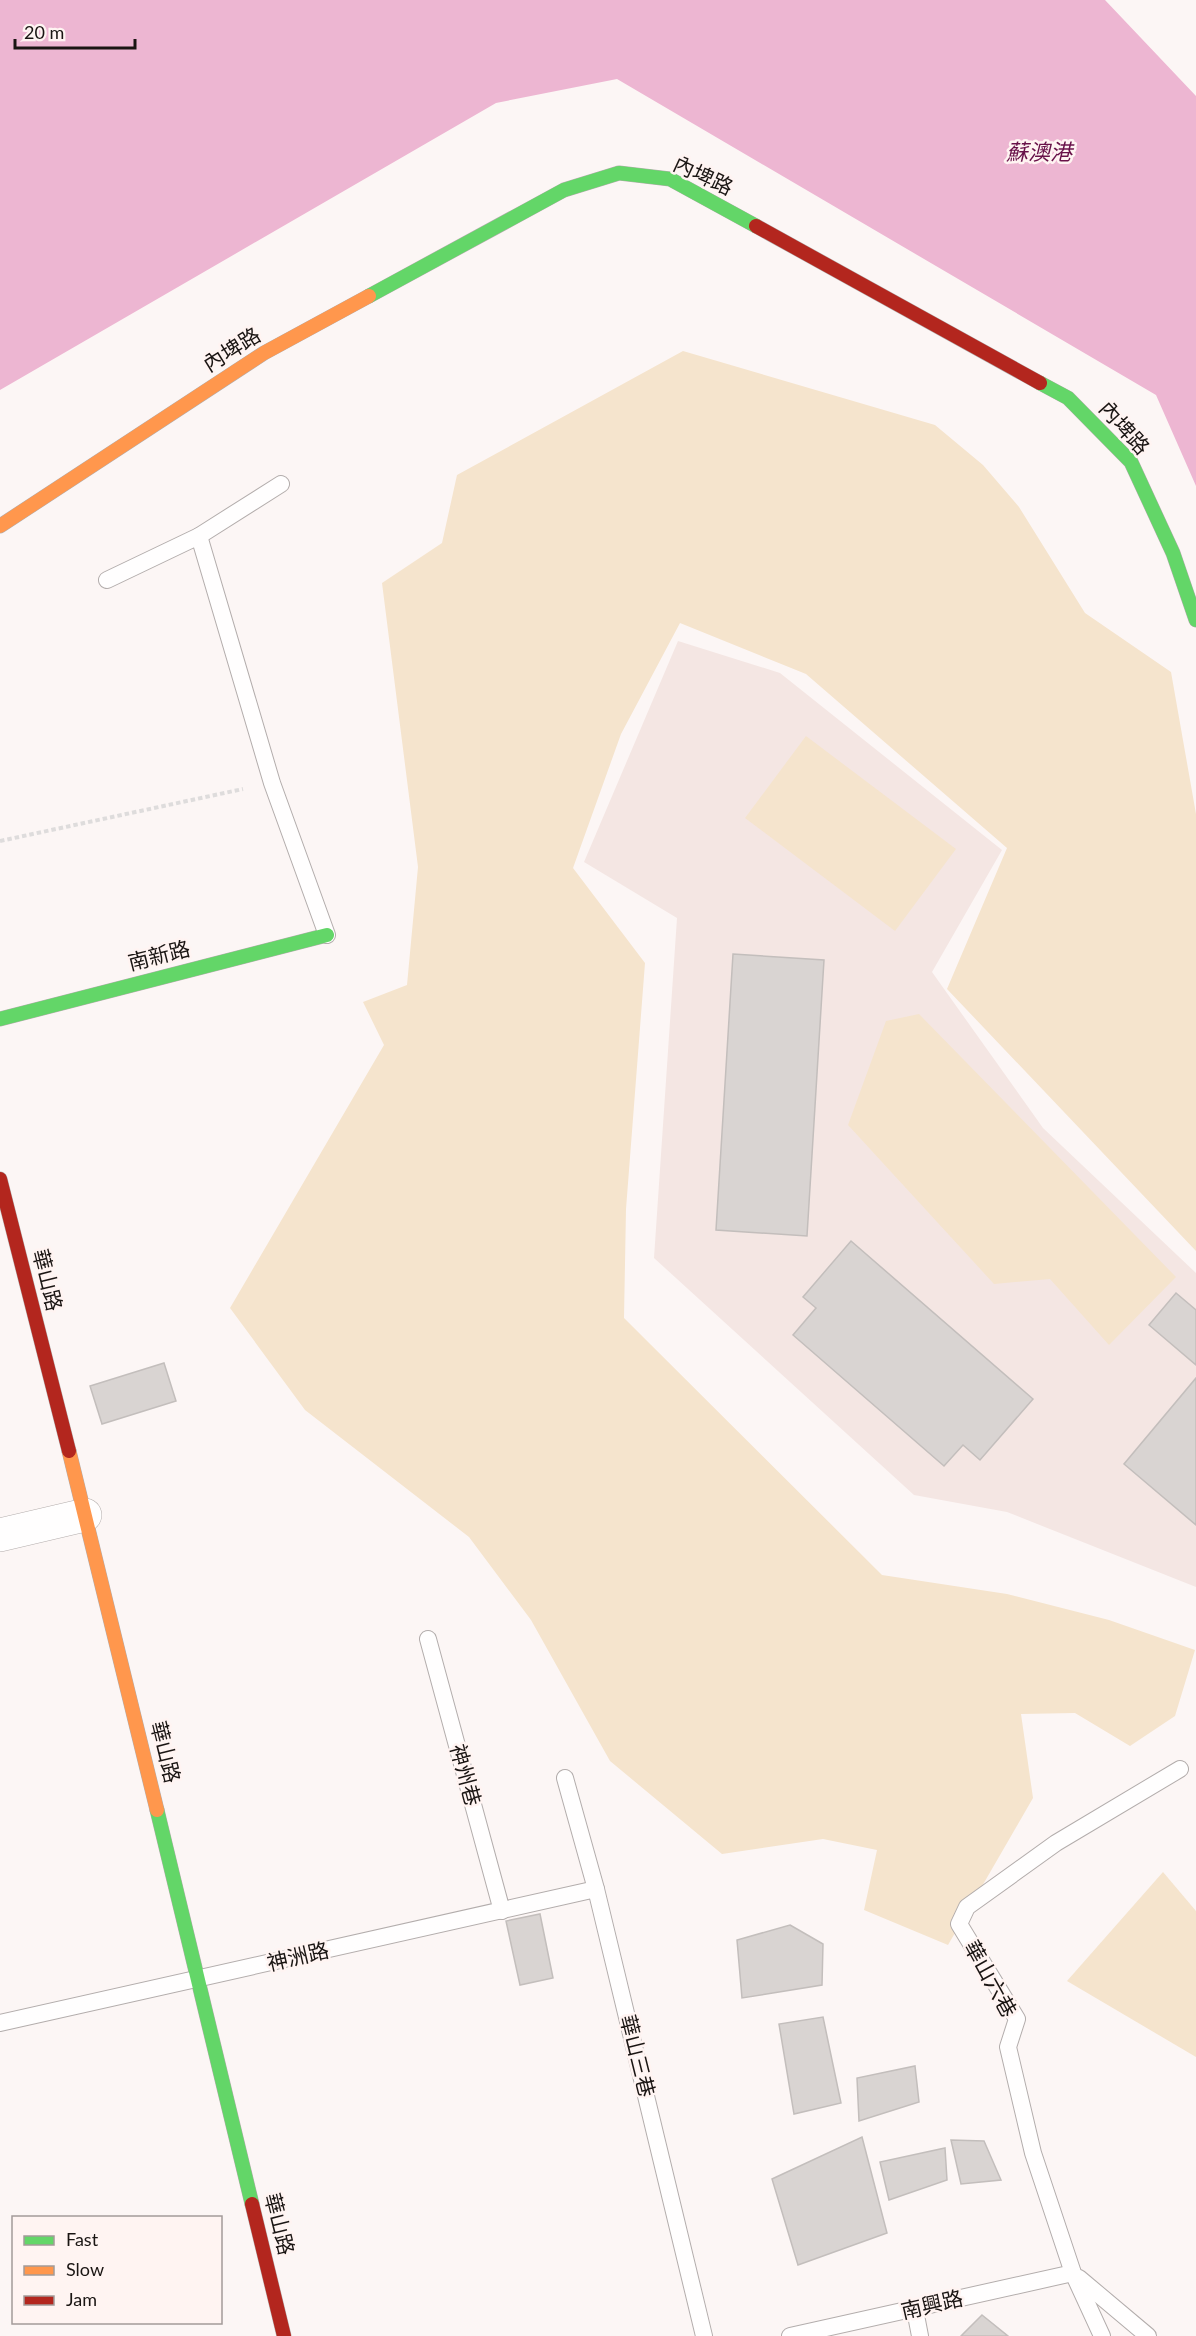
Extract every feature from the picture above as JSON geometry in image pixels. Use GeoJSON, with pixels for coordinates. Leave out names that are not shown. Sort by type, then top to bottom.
{"type":"FeatureCollection","features":[{"type":"Feature","properties":{"kind":"street","name":"內埤路"},"geometry":{"type":"LineString","coordinates":[[0,526],[264,353],[564,190],[619,173],[670,179],[1068,398],[1131,462],[1173,553],[1196,620]]}},
{"type":"Feature","properties":{"kind":"street","name":"南新路"},"geometry":{"type":"LineString","coordinates":[[0,1019],[327,935]]}},
{"type":"Feature","properties":{"kind":"street","name":"華山路"},"geometry":{"type":"LineString","coordinates":[[0,1179],[85,1515],[284,2336]]}},
{"type":"Feature","properties":{"kind":"street"},"geometry":{"type":"LineString","coordinates":[[0,1535],[85,1515]]}},
{"type":"Feature","properties":{"kind":"lane"},"geometry":{"type":"LineString","coordinates":[[106,580],[199,536],[281,484]]}},
{"type":"Feature","properties":{"kind":"lane"},"geometry":{"type":"LineString","coordinates":[[199,536],[272,783],[327,935]]}},
{"type":"Feature","properties":{"kind":"lane","name":"神州巷"},"geometry":{"type":"LineString","coordinates":[[428,1639],[502,1911]]}},
{"type":"Feature","properties":{"kind":"lane","name":"華山六巷"},"geometry":{"type":"LineString","coordinates":[[1073,2273],[1033,2153],[1008,2047],[1017,2019],[959,1924],[967,1907],[1056,1844],[1180,1769]]}},
{"type":"Feature","properties":{"kind":"lane","name":"華山三巷"},"geometry":{"type":"LineString","coordinates":[[565,1778],[596,1889],[704,2336]]}},
{"type":"Feature","properties":{"kind":"lane","name":"神洲路"},"geometry":{"type":"LineString","coordinates":[[0,2023],[596,1889]]}},
{"type":"Feature","properties":{"kind":"lane"},"geometry":{"type":"LineString","coordinates":[[1073,2273],[1102,2336]]}},
{"type":"Feature","properties":{"kind":"lane"},"geometry":{"type":"LineString","coordinates":[[1073,2273],[1148,2336]]}},
{"type":"Feature","properties":{"kind":"lane","name":"南興路"},"geometry":{"type":"LineString","coordinates":[[790,2336],[1073,2273]]}},
{"type":"Feature","properties":{"kind":"lane"},"geometry":{"type":"LineString","coordinates":[[915,2310],[920,2336]]}},
{"type":"Feature","properties":{"kind":"path"},"geometry":{"type":"LineString","coordinates":[[0,841],[272,783]]}},
{"type":"Feature","properties":{"kind":"shaded area"},"geometry":{"type":"Polygon","coordinates":[[[683,351],[935,425],[983,465],[1019,507],[1085,613],[1171,672],[1196,814],[1196,1251],[947,989],[1007,848],[806,674],[680,623],[621,734],[573,868],[645,963],[626,1209],[624,1318],[882,1575],[1007,1594],[1109,1620],[1195,1650],[1175,1716],[1130,1746],[1075,1713],[1021,1714],[1033,1798],[948,1945],[864,1910],[877,1850],[823,1839],[722,1854],[610,1761],[531,1620],[469,1537],[305,1410],[230,1308],[384,1045],[363,1002],[407,985],[418,867],[382,583],[442,543],[457,475],[683,351]]]}},
{"type":"Feature","properties":{"kind":"shaded area"},"geometry":{"type":"Polygon","coordinates":[[[678,641],[780,673],[1002,850],[932,972],[1043,1128],[1196,1273],[1196,1587],[1007,1512],[914,1495],[654,1258],[677,918],[584,862],[678,641]]]}},
{"type":"Feature","properties":{"kind":"shaded area"},"geometry":{"type":"Polygon","coordinates":[[[806,736],[956,849],[895,931],[745,818],[806,736]]]}},
{"type":"Feature","properties":{"kind":"shaded area"},"geometry":{"type":"Polygon","coordinates":[[[919,1014],[1176,1277],[1109,1345],[1050,1279],[994,1284],[848,1125],[886,1021],[919,1014]]]}},
{"type":"Feature","properties":{"kind":"shaded area"},"geometry":{"type":"Polygon","coordinates":[[[1163,1872],[1196,1911],[1196,2057],[1067,1981],[1163,1872]]]}},
{"type":"Feature","properties":{"kind":"water","name":"蘇澳港"},"geometry":{"type":"Polygon","coordinates":[[[0,0],[1105,0],[1196,96],[1196,486],[1156,395],[617,79],[496,103],[0,390],[0,0]]]}},
{"type":"Feature","properties":{"kind":"building"},"geometry":{"type":"Polygon","coordinates":[[[733,954],[824,960],[807,1236],[716,1230],[733,954]]]}},
{"type":"Feature","properties":{"kind":"building"},"geometry":{"type":"Polygon","coordinates":[[[851,1241],[1033,1399],[980,1460],[963,1445],[944,1466],[793,1335],[816,1308],[803,1297],[851,1241]]]}},
{"type":"Feature","properties":{"kind":"building"},"geometry":{"type":"Polygon","coordinates":[[[1176,1293],[1196,1310],[1196,1365],[1149,1325],[1176,1293]]]}},
{"type":"Feature","properties":{"kind":"building"},"geometry":{"type":"Polygon","coordinates":[[[164,1363],[176,1401],[102,1424],[90,1386],[164,1363]]]}},
{"type":"Feature","properties":{"kind":"building"},"geometry":{"type":"Polygon","coordinates":[[[1196,1378],[1196,1525],[1124,1464],[1196,1378]]]}},
{"type":"Feature","properties":{"kind":"building"},"geometry":{"type":"Polygon","coordinates":[[[540,1914],[553,1978],[520,1985],[506,1921],[540,1914]]]}},
{"type":"Feature","properties":{"kind":"building"},"geometry":{"type":"Polygon","coordinates":[[[790,1925],[823,1944],[822,1985],[742,1998],[737,1940],[790,1925]]]}},
{"type":"Feature","properties":{"kind":"building"},"geometry":{"type":"Polygon","coordinates":[[[823,2017],[841,2103],[794,2114],[779,2024],[823,2017]]]}},
{"type":"Feature","properties":{"kind":"building"},"geometry":{"type":"Polygon","coordinates":[[[915,2066],[919,2102],[859,2121],[857,2078],[915,2066]]]}},
{"type":"Feature","properties":{"kind":"building"},"geometry":{"type":"Polygon","coordinates":[[[862,2137],[887,2233],[798,2265],[772,2179],[862,2137]]]}},
{"type":"Feature","properties":{"kind":"building"},"geometry":{"type":"Polygon","coordinates":[[[951,2140],[984,2141],[1001,2180],[961,2184],[951,2140]]]}},
{"type":"Feature","properties":{"kind":"building"},"geometry":{"type":"Polygon","coordinates":[[[945,2148],[947,2180],[889,2200],[880,2162],[945,2148]]]}},
{"type":"Feature","properties":{"kind":"building"},"geometry":{"type":"Polygon","coordinates":[[[982,2315],[1008,2336],[961,2336],[982,2315]]]}},
{"type":"Feature","properties":{"kind":"traffic: fast"},"geometry":{"type":"LineString","coordinates":[[369,296],[564,190],[619,173],[670,179],[756,226]]}},
{"type":"Feature","properties":{"kind":"traffic: fast"},"geometry":{"type":"LineString","coordinates":[[1040,383],[1068,398],[1131,462],[1173,553],[1196,620]]}},
{"type":"Feature","properties":{"kind":"traffic: fast"},"geometry":{"type":"LineString","coordinates":[[0,1019],[327,935]]}},
{"type":"Feature","properties":{"kind":"traffic: fast"},"geometry":{"type":"LineString","coordinates":[[157,1810],[252,2204]]}},
{"type":"Feature","properties":{"kind":"traffic: slow"},"geometry":{"type":"LineString","coordinates":[[0,526],[264,353],[369,296]]}},
{"type":"Feature","properties":{"kind":"traffic: slow"},"geometry":{"type":"LineString","coordinates":[[69,1451],[157,1810]]}},
{"type":"Feature","properties":{"kind":"traffic: jam"},"geometry":{"type":"LineString","coordinates":[[756,226],[1040,383]]}},
{"type":"Feature","properties":{"kind":"traffic: jam"},"geometry":{"type":"LineString","coordinates":[[0,1179],[69,1451]]}},
{"type":"Feature","properties":{"kind":"traffic: jam"},"geometry":{"type":"LineString","coordinates":[[252,2204],[284,2336]]}}]}
